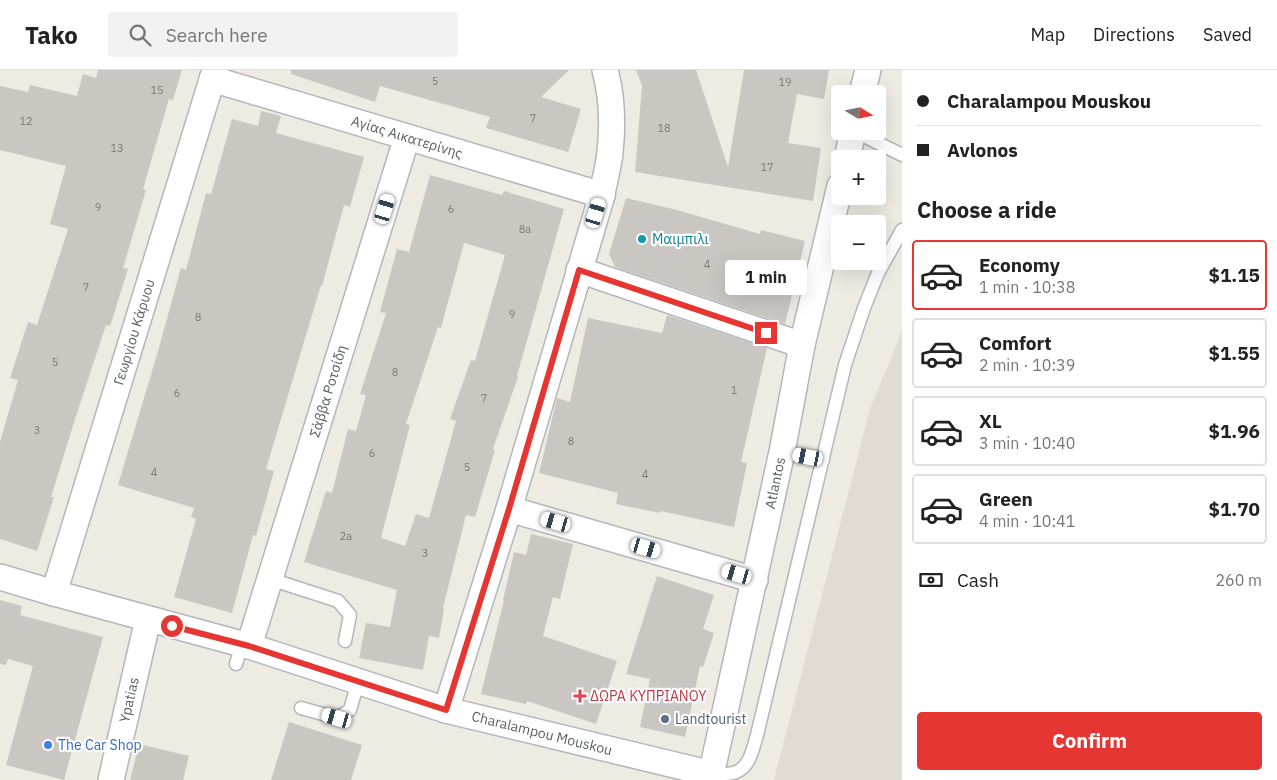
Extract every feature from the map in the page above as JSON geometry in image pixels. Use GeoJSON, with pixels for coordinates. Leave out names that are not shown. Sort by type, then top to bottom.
{"type":"FeatureCollection","features":[{"type":"Feature","properties":{"kind":"street"},"geometry":{"type":"LineString","coordinates":[[446,710],[509,509],[602,194],[610,153],[612,113],[604,70]]}},
{"type":"Feature","properties":{"kind":"street"},"geometry":{"type":"LineString","coordinates":[[864,85],[868,70]]}},
{"type":"Feature","properties":{"kind":"street","name":"Αγίας Αικατερίνης"},"geometry":{"type":"LineString","coordinates":[[214,74],[407,137],[602,194]]}},
{"type":"Feature","properties":{"kind":"street","name":"Γεωργίου Κάρυου"},"geometry":{"type":"LineString","coordinates":[[54,593],[214,74]]}},
{"type":"Feature","properties":{"kind":"street","name":"Σάββα Ροτσίδη"},"geometry":{"type":"LineString","coordinates":[[242,651],[270,579],[407,137]]}},
{"type":"Feature","properties":{"kind":"street","name":"Atlantos"},"geometry":{"type":"LineString","coordinates":[[711,777],[782,452],[802,345],[835,205]]}},
{"type":"Feature","properties":{"kind":"street"},"geometry":{"type":"LineString","coordinates":[[579,270],[802,345]]}},
{"type":"Feature","properties":{"kind":"street"},"geometry":{"type":"LineString","coordinates":[[509,509],[755,580]]}},
{"type":"Feature","properties":{"kind":"street","name":"Charalampou Mouskou"},"geometry":{"type":"LineString","coordinates":[[0,577],[148,619],[242,651],[358,682],[446,710],[711,777]]}},
{"type":"Feature","properties":{"kind":"street","name":"Ypatias"},"geometry":{"type":"LineString","coordinates":[[111,780],[135,693],[148,619]]}},
{"type":"Feature","properties":{"kind":"lane"},"geometry":{"type":"LineString","coordinates":[[871,140],[902,155]]}},
{"type":"Feature","properties":{"kind":"lane"},"geometry":{"type":"LineString","coordinates":[[711,777],[736,772],[747,763],[757,735],[845,365],[878,273],[902,230]]}},
{"type":"Feature","properties":{"kind":"lane"},"geometry":{"type":"LineString","coordinates":[[782,452],[822,460]]}},
{"type":"Feature","properties":{"kind":"lane"},"geometry":{"type":"LineString","coordinates":[[270,579],[338,601],[350,615],[345,641]]}},
{"type":"Feature","properties":{"kind":"lane"},"geometry":{"type":"LineString","coordinates":[[301,708],[337,718],[350,710],[358,682]]}},
{"type":"Feature","properties":{"kind":"shaded area"},"geometry":{"type":"Polygon","coordinates":[[[902,331],[902,780],[774,780],[870,409],[902,331]]]}},
{"type":"Feature","properties":{"kind":"building"},"geometry":{"type":"Polygon","coordinates":[[[98,70],[182,70],[173,100],[169,99],[143,189],[146,190],[123,268],[128,269],[110,326],[106,325],[75,419],[37,551],[0,539],[0,442],[18,380],[10,378],[28,322],[37,325],[68,229],[50,224],[66,166],[0,150],[0,86],[28,92],[30,85],[77,96],[83,74],[96,78],[98,70]]]}},
{"type":"Feature","properties":{"kind":"building"},"geometry":{"type":"Polygon","coordinates":[[[291,70],[569,70],[541,97],[581,109],[568,152],[486,128],[490,117],[380,86],[375,102],[291,74],[291,70]]]}},
{"type":"Feature","properties":{"kind":"building"},"geometry":{"type":"Polygon","coordinates":[[[636,70],[696,70],[728,167],[744,70],[829,70],[824,99],[797,94],[788,143],[821,148],[813,201],[635,172],[642,86],[636,70]]]}},
{"type":"Feature","properties":{"kind":"building"},"geometry":{"type":"Polygon","coordinates":[[[261,111],[281,116],[276,133],[364,157],[350,207],[344,205],[322,286],[266,469],[274,471],[256,536],[253,535],[232,613],[174,597],[196,519],[191,517],[194,508],[118,485],[181,268],[186,270],[206,193],[211,194],[232,119],[258,126],[261,111]]]}},
{"type":"Feature","properties":{"kind":"building"},"geometry":{"type":"Polygon","coordinates":[[[430,175],[502,195],[504,191],[564,209],[518,377],[493,449],[495,450],[475,517],[466,515],[443,608],[439,638],[429,636],[423,670],[359,658],[366,623],[390,627],[397,590],[304,562],[326,491],[332,493],[348,429],[356,431],[366,395],[360,394],[386,313],[380,312],[397,249],[409,252],[430,175]],[[464,243],[441,328],[438,327],[406,424],[410,425],[381,538],[405,546],[416,514],[429,518],[456,421],[450,419],[471,360],[475,361],[505,255],[464,243]]]}},
{"type":"Feature","properties":{"kind":"building"},"geometry":{"type":"Polygon","coordinates":[[[626,198],[677,210],[760,234],[761,230],[805,241],[785,324],[615,267],[609,254],[626,198]]]}},
{"type":"Feature","properties":{"kind":"building"},"geometry":{"type":"Polygon","coordinates":[[[667,315],[767,348],[741,462],[747,463],[734,527],[661,511],[660,513],[616,504],[618,493],[539,473],[557,398],[570,402],[588,318],[662,333],[667,315]]]}},
{"type":"Feature","properties":{"kind":"building"},"geometry":{"type":"Polygon","coordinates":[[[531,534],[573,544],[560,599],[553,597],[543,636],[617,661],[596,724],[527,701],[526,704],[481,694],[514,552],[526,555],[531,534]]]}},
{"type":"Feature","properties":{"kind":"building"},"geometry":{"type":"Polygon","coordinates":[[[657,576],[714,595],[703,629],[714,633],[703,667],[700,666],[685,737],[640,727],[650,679],[626,674],[657,576]]]}},
{"type":"Feature","properties":{"kind":"building"},"geometry":{"type":"Polygon","coordinates":[[[0,600],[22,606],[20,615],[103,637],[64,780],[6,765],[33,666],[8,659],[6,665],[0,664],[0,600]]]}},
{"type":"Feature","properties":{"kind":"building"},"geometry":{"type":"Polygon","coordinates":[[[289,722],[362,745],[351,780],[271,780],[289,722]]]}},
{"type":"Feature","properties":{"kind":"building"},"geometry":{"type":"Polygon","coordinates":[[[139,744],[189,756],[183,780],[130,780],[139,744]]]}},
{"type":"Feature","properties":{"kind":"place","name":"Μαιμπιλι"},"geometry":{"type":"Point","coordinates":[642,239]}},
{"type":"Feature","properties":{"kind":"place","name":"ΔΩΡΑ ΚΥΠΡΙΑΝΟΥ"},"geometry":{"type":"Point","coordinates":[580,696]}},
{"type":"Feature","properties":{"kind":"place","name":"Landtourist"},"geometry":{"type":"Point","coordinates":[665,719]}},
{"type":"Feature","properties":{"kind":"place","name":"The Car Shop"},"geometry":{"type":"Point","coordinates":[48,745]}},
{"type":"Feature","properties":{"kind":"route"},"geometry":{"type":"LineString","coordinates":[[172,626],[249,646],[446,710],[509,509],[579,270],[766,333]]}}]}
